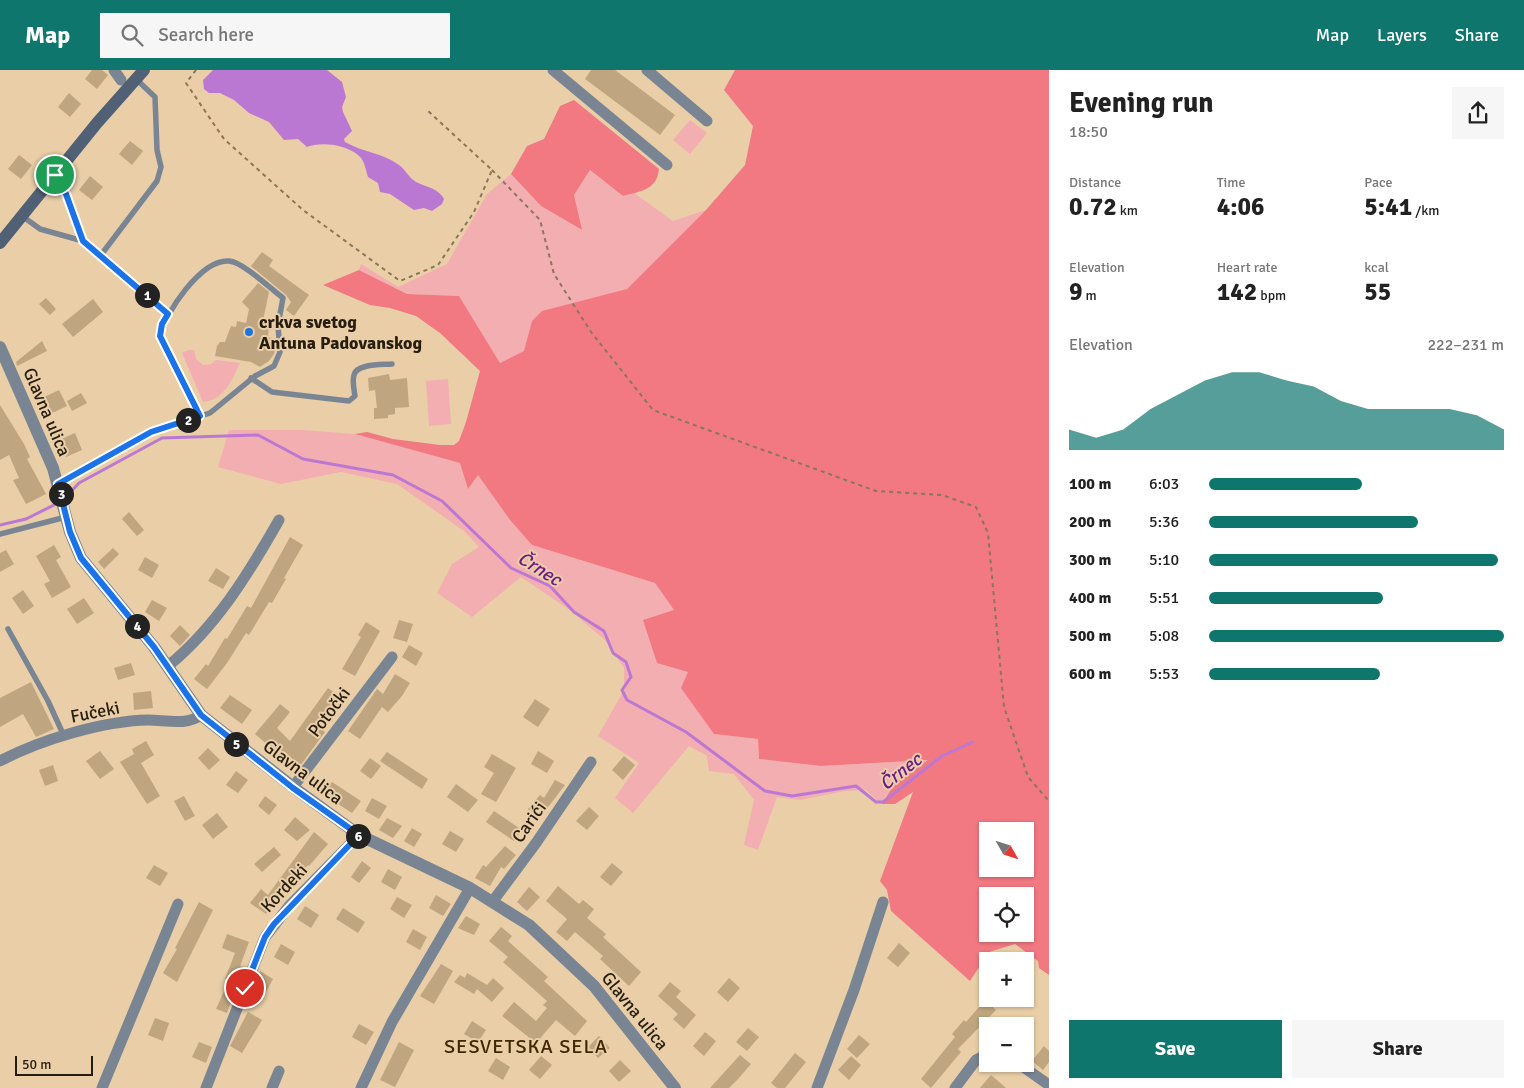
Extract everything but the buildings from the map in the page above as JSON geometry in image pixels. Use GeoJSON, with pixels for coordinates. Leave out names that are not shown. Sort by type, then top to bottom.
{"type":"FeatureCollection","features":[{"type":"Feature","properties":{"kind":"main road"},"geometry":{"type":"LineString","coordinates":[[0,243],[140,74]]}},
{"type":"Feature","properties":{"kind":"street"},"geometry":{"type":"LineString","coordinates":[[553,70],[667,165]]}},
{"type":"Feature","properties":{"kind":"street"},"geometry":{"type":"LineString","coordinates":[[566,80],[574,70]]}},
{"type":"Feature","properties":{"kind":"street"},"geometry":{"type":"LineString","coordinates":[[647,70],[708,121]]}},
{"type":"Feature","properties":{"kind":"street","name":"Glavna ulica"},"geometry":{"type":"LineString","coordinates":[[1,352],[44,444],[81,558],[168,666],[201,715],[293,788],[359,835],[470,888],[529,925],[574,965],[594,986],[675,1088]]}},
{"type":"Feature","properties":{"kind":"street"},"geometry":{"type":"LineString","coordinates":[[168,666],[189,648],[240,585],[280,520]]}},
{"type":"Feature","properties":{"kind":"street","name":"Potočki"},"geometry":{"type":"LineString","coordinates":[[293,788],[392,657]]}},
{"type":"Feature","properties":{"kind":"street","name":"Fučeki"},"geometry":{"type":"LineString","coordinates":[[0,761],[16,753],[64,736],[106,726],[146,720],[185,722],[201,715]]}},
{"type":"Feature","properties":{"kind":"street","name":"Carići"},"geometry":{"type":"LineString","coordinates":[[493,901],[536,843],[591,762]]}},
{"type":"Feature","properties":{"kind":"street","name":"Kordeki"},"geometry":{"type":"LineString","coordinates":[[206,1088],[265,937],[285,912],[359,835]]}},
{"type":"Feature","properties":{"kind":"street"},"geometry":{"type":"LineString","coordinates":[[361,1088],[392,1022],[470,888]]}},
{"type":"Feature","properties":{"kind":"street"},"geometry":{"type":"LineString","coordinates":[[817,1088],[854,990],[882,902]]}},
{"type":"Feature","properties":{"kind":"street"},"geometry":{"type":"LineString","coordinates":[[102,1088],[178,904]]}},
{"type":"Feature","properties":{"kind":"street"},"geometry":{"type":"LineString","coordinates":[[955,1088],[979,1058]]}},
{"type":"Feature","properties":{"kind":"street"},"geometry":{"type":"LineString","coordinates":[[272,1088],[279,1071]]}},
{"type":"Feature","properties":{"kind":"street"},"geometry":{"type":"LineString","coordinates":[[1030,1072],[1049,1085]]}},
{"type":"Feature","properties":{"kind":"lane"},"geometry":{"type":"LineString","coordinates":[[101,255],[157,181],[161,167],[157,150],[155,97],[140,74]]}},
{"type":"Feature","properties":{"kind":"lane"},"geometry":{"type":"LineString","coordinates":[[55,175],[66,194],[83,241]]}},
{"type":"Feature","properties":{"kind":"lane"},"geometry":{"type":"LineString","coordinates":[[22,216],[40,229],[83,241],[168,314]]}},
{"type":"Feature","properties":{"kind":"lane"},"geometry":{"type":"LineString","coordinates":[[0,534],[62,500],[151,432],[210,413],[251,378],[274,366],[280,352],[278,325],[283,298],[244,268],[230,261],[214,264],[187,287],[162,324],[160,336],[200,416]]}},
{"type":"Feature","properties":{"kind":"lane"},"geometry":{"type":"LineString","coordinates":[[251,378],[272,392],[349,401],[355,396],[354,375],[357,370],[361,367],[392,364]]}},
{"type":"Feature","properties":{"kind":"lane"},"geometry":{"type":"LineString","coordinates":[[8,629],[48,701],[64,736]]}},
{"type":"Feature","properties":{"kind":"path"},"geometry":{"type":"LineString","coordinates":[[196,70],[186,83],[224,139],[303,210],[400,281],[438,265],[474,212],[492,170]]}},
{"type":"Feature","properties":{"kind":"path"},"geometry":{"type":"LineString","coordinates":[[427,110],[492,170],[540,220],[554,274],[591,332],[653,410],[876,491],[942,495],[976,507],[988,533],[1004,707],[1028,777],[1049,801]]}},
{"type":"Feature","properties":{"kind":"shaded area"},"geometry":{"type":"Polygon","coordinates":[[[213,70],[327,70],[342,82],[346,97],[342,107],[352,131],[344,139],[345,142],[393,161],[416,182],[438,192],[444,199],[442,204],[432,211],[424,208],[414,210],[390,194],[380,192],[378,183],[368,177],[361,158],[350,150],[328,144],[307,147],[298,139],[284,140],[269,122],[249,113],[234,100],[220,93],[209,93],[204,89],[203,80],[213,70]]]}},
{"type":"Feature","properties":{"kind":"shaded area"},"geometry":{"type":"Polygon","coordinates":[[[735,70],[1049,70],[1049,975],[1039,968],[1038,961],[1034,958],[1034,952],[1026,952],[1015,944],[989,952],[979,952],[979,967],[970,981],[891,911],[887,890],[880,881],[913,792],[895,804],[882,804],[894,784],[928,760],[821,766],[759,759],[758,739],[714,734],[681,688],[688,672],[657,663],[643,620],[674,610],[655,583],[532,545],[510,520],[478,475],[468,489],[460,463],[355,434],[367,432],[393,439],[454,445],[459,441],[466,422],[480,371],[440,333],[416,316],[390,308],[370,305],[323,285],[359,270],[407,294],[459,296],[500,363],[524,351],[532,321],[542,311],[627,289],[706,210],[745,165],[753,126],[724,90],[735,70]]]}},
{"type":"Feature","properties":{"kind":"shaded area"},"geometry":{"type":"Polygon","coordinates":[[[574,100],[659,169],[655,181],[647,188],[623,196],[590,170],[574,195],[582,230],[541,206],[511,174],[527,146],[544,139],[560,106],[574,100]]]}},
{"type":"Feature","properties":{"kind":"shaded area"},"geometry":{"type":"Polygon","coordinates":[[[690,120],[707,133],[690,154],[673,140],[690,120]]]}},
{"type":"Feature","properties":{"kind":"shaded area"},"geometry":{"type":"Polygon","coordinates":[[[590,170],[623,196],[634,193],[673,221],[706,210],[627,289],[532,321],[525,351],[500,363],[459,296],[407,294],[359,270],[361,264],[398,287],[447,264],[487,194],[511,174],[541,206],[581,230],[574,195],[590,170]]]}},
{"type":"Feature","properties":{"kind":"shaded area"},"geometry":{"type":"Polygon","coordinates":[[[194,350],[196,359],[203,365],[211,364],[216,360],[240,363],[226,388],[217,397],[203,402],[182,353],[194,350]]]}},
{"type":"Feature","properties":{"kind":"shaded area"},"geometry":{"type":"Polygon","coordinates":[[[448,379],[451,424],[429,426],[426,381],[448,379]]]}},
{"type":"Feature","properties":{"kind":"shaded area"},"geometry":{"type":"Polygon","coordinates":[[[229,430],[303,430],[355,434],[461,463],[468,488],[478,475],[510,520],[532,545],[655,583],[674,610],[688,672],[714,734],[758,739],[759,759],[821,766],[929,760],[894,784],[881,804],[866,790],[845,791],[800,800],[777,797],[758,850],[744,845],[754,800],[734,774],[709,771],[707,756],[689,746],[633,813],[615,798],[639,763],[598,736],[624,690],[624,668],[605,640],[571,611],[521,577],[472,617],[437,593],[452,564],[479,547],[464,531],[397,484],[341,472],[281,484],[218,467],[229,430]]]}},
{"type":"Feature","properties":{"kind":"waterway","name":"Črnec"},"geometry":{"type":"LineString","coordinates":[[65,498],[79,483],[162,438],[258,435],[303,459],[393,475],[442,501],[511,568],[550,586],[574,612],[604,631],[613,653],[626,662],[631,677],[622,690],[627,700],[686,732],[765,791],[792,796],[856,786],[876,802],[883,802],[942,756],[973,742]]}},
{"type":"Feature","properties":{"kind":"waterway","name":"Črnec"},"geometry":{"type":"LineString","coordinates":[[0,525],[26,519],[58,503]]}},
{"type":"Feature","properties":{"kind":"place","name":"crkva svetog Antuna Padovanskog"},"geometry":{"type":"Point","coordinates":[249,332]}},
{"type":"Feature","properties":{"kind":"district","name":"SESVETSKA SELA"},"geometry":{"type":"Point","coordinates":[526,1046]}},
{"type":"Feature","properties":{"kind":"route"},"geometry":{"type":"LineString","coordinates":[[55,175],[66,194],[83,241],[168,314],[162,324],[160,336],[200,416],[151,432],[58,484],[76,548],[81,558],[154,647],[201,715],[293,788],[359,835],[274,924],[265,937],[245,988]]}}]}
